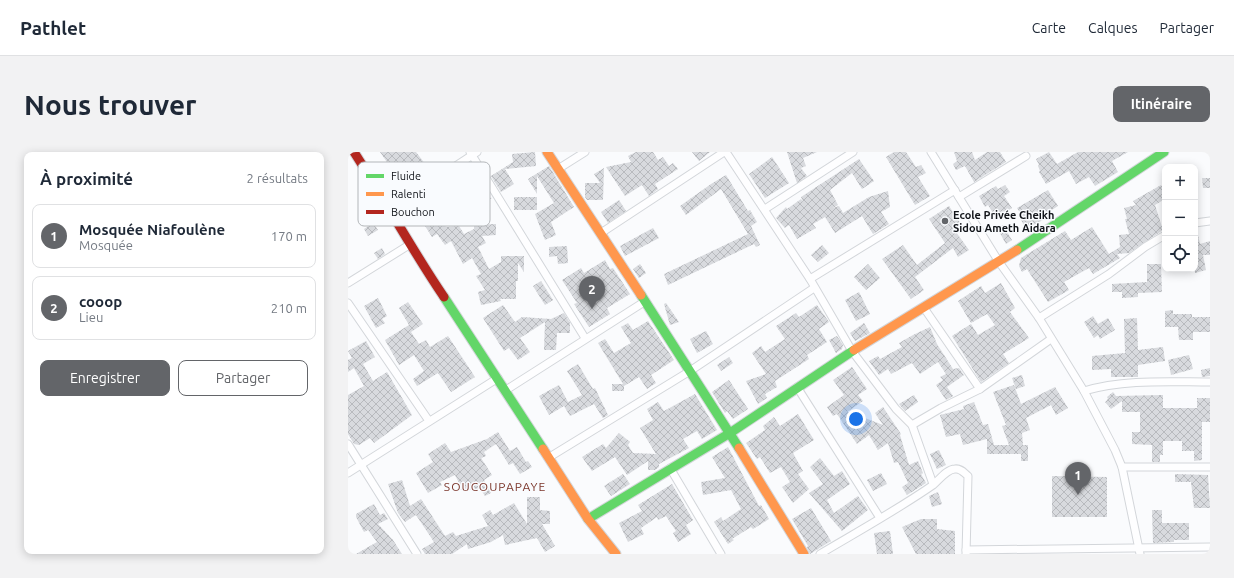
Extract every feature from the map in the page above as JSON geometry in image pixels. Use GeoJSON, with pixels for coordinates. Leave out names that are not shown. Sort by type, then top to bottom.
{"type":"FeatureCollection","features":[{"type":"Feature","properties":{"kind":"street"},"geometry":{"type":"LineString","coordinates":[[354,152],[360,162]]}},
{"type":"Feature","properties":{"kind":"street"},"geometry":{"type":"LineString","coordinates":[[547,152],[730,433],[804,554]]}},
{"type":"Feature","properties":{"kind":"street"},"geometry":{"type":"LineString","coordinates":[[558,169],[585,152]]}},
{"type":"Feature","properties":{"kind":"street"},"geometry":{"type":"LineString","coordinates":[[601,233],[725,152],[765,209],[810,279],[852,351],[896,409],[912,425],[933,484]]}},
{"type":"Feature","properties":{"kind":"street"},"geometry":{"type":"LineString","coordinates":[[765,209],[853,152]]}},
{"type":"Feature","properties":{"kind":"street"},"geometry":{"type":"LineString","coordinates":[[931,152],[999,262],[1038,318],[1084,391],[1115,450],[1122,466],[1140,551]]}},
{"type":"Feature","properties":{"kind":"street"},"geometry":{"type":"LineString","coordinates":[[588,519],[730,433],[852,351],[999,262],[1164,152]]}},
{"type":"Feature","properties":{"kind":"street"},"geometry":{"type":"LineString","coordinates":[[460,162],[473,153],[478,162]]}},
{"type":"Feature","properties":{"kind":"street"},"geometry":{"type":"LineString","coordinates":[[960,197],[1026,156]]}},
{"type":"Feature","properties":{"kind":"street"},"geometry":{"type":"LineString","coordinates":[[490,181],[585,338]]}},
{"type":"Feature","properties":{"kind":"street"},"geometry":{"type":"LineString","coordinates":[[810,279],[955,190]]}},
{"type":"Feature","properties":{"kind":"street"},"geometry":{"type":"LineString","coordinates":[[1198,223],[1210,221]]}},
{"type":"Feature","properties":{"kind":"street"},"geometry":{"type":"LineString","coordinates":[[399,226],[409,245],[506,390],[588,519],[616,554]]}},
{"type":"Feature","properties":{"kind":"street"},"geometry":{"type":"LineString","coordinates":[[1038,318],[1109,274],[1145,247],[1163,236]]}},
{"type":"Feature","properties":{"kind":"street"},"geometry":{"type":"LineString","coordinates":[[348,284],[409,245]]}},
{"type":"Feature","properties":{"kind":"street"},"geometry":{"type":"LineString","coordinates":[[548,458],[690,371],[814,288]]}},
{"type":"Feature","properties":{"kind":"street"},"geometry":{"type":"LineString","coordinates":[[506,390],[585,338],[644,302]]}},
{"type":"Feature","properties":{"kind":"street"},"geometry":{"type":"LineString","coordinates":[[348,303],[429,421]]}},
{"type":"Feature","properties":{"kind":"street"},"geometry":{"type":"LineString","coordinates":[[924,308],[980,389]]}},
{"type":"Feature","properties":{"kind":"street"},"geometry":{"type":"LineString","coordinates":[[912,425],[941,408],[980,389],[1051,339]]}},
{"type":"Feature","properties":{"kind":"street"},"geometry":{"type":"LineString","coordinates":[[348,473],[498,378]]}},
{"type":"Feature","properties":{"kind":"street"},"geometry":{"type":"LineString","coordinates":[[1084,391],[1100,386],[1119,384],[1210,382]]}},
{"type":"Feature","properties":{"kind":"street"},"geometry":{"type":"LineString","coordinates":[[797,387],[880,518]]}},
{"type":"Feature","properties":{"kind":"street"},"geometry":{"type":"LineString","coordinates":[[348,444],[362,464],[413,553]]}},
{"type":"Feature","properties":{"kind":"street"},"geometry":{"type":"LineString","coordinates":[[1122,466],[1210,467]]}},
{"type":"Feature","properties":{"kind":"street"},"geometry":{"type":"LineString","coordinates":[[670,468],[721,554]]}},
{"type":"Feature","properties":{"kind":"street"},"geometry":{"type":"LineString","coordinates":[[820,554],[880,518],[955,468],[961,470],[968,476],[966,552],[1140,551],[1210,547]]}},
{"type":"Feature","properties":{"kind":"building"},"geometry":{"type":"Polygon","coordinates":[[[380,152],[416,152],[424,162],[387,162],[380,152]]]}},
{"type":"Feature","properties":{"kind":"building"},"geometry":{"type":"Polygon","coordinates":[[[535,152],[536,166],[505,169],[514,184],[501,192],[491,176],[513,162],[512,154],[535,152]]]}},
{"type":"Feature","properties":{"kind":"building"},"geometry":{"type":"Polygon","coordinates":[[[636,152],[653,152],[658,160],[663,157],[669,166],[673,163],[678,169],[655,184],[658,189],[649,196],[642,185],[625,196],[606,167],[631,162],[628,156],[636,152]]]}},
{"type":"Feature","properties":{"kind":"building"},"geometry":{"type":"Polygon","coordinates":[[[692,152],[710,152],[699,161],[692,152]]]}},
{"type":"Feature","properties":{"kind":"building"},"geometry":{"type":"Polygon","coordinates":[[[787,152],[817,152],[803,158],[806,166],[801,168],[807,176],[797,183],[787,152]]]}},
{"type":"Feature","properties":{"kind":"building"},"geometry":{"type":"Polygon","coordinates":[[[894,152],[906,152],[916,167],[921,165],[926,173],[918,177],[930,196],[915,205],[886,157],[894,152]]]}},
{"type":"Feature","properties":{"kind":"building"},"geometry":{"type":"Polygon","coordinates":[[[954,152],[972,152],[975,160],[987,152],[1000,152],[1006,162],[974,182],[965,166],[956,170],[953,164],[957,161],[954,152]]]}},
{"type":"Feature","properties":{"kind":"building"},"geometry":{"type":"Polygon","coordinates":[[[1049,152],[1057,164],[1078,152],[1128,152],[1112,161],[1118,172],[1095,186],[1089,177],[1076,184],[1069,171],[1046,184],[1039,172],[1039,165],[1036,159],[1049,152]]]}},
{"type":"Feature","properties":{"kind":"building"},"geometry":{"type":"Polygon","coordinates":[[[772,157],[789,183],[765,198],[749,174],[772,157]]]}},
{"type":"Feature","properties":{"kind":"building"},"geometry":{"type":"Polygon","coordinates":[[[859,159],[874,181],[862,189],[852,173],[830,190],[838,205],[833,208],[839,206],[843,213],[869,197],[888,191],[890,207],[881,212],[889,224],[873,234],[862,216],[835,233],[825,217],[813,224],[816,228],[797,239],[789,225],[785,228],[776,218],[786,207],[787,209],[801,199],[803,202],[801,197],[859,159]]]}},
{"type":"Feature","properties":{"kind":"building"},"geometry":{"type":"Polygon","coordinates":[[[549,166],[574,207],[551,222],[556,235],[545,240],[535,214],[554,203],[537,176],[537,194],[528,179],[549,166]]]}},
{"type":"Feature","properties":{"kind":"building"},"geometry":{"type":"Polygon","coordinates":[[[604,168],[603,200],[587,200],[585,197],[585,183],[600,183],[594,174],[604,168]]]}},
{"type":"Feature","properties":{"kind":"building"},"geometry":{"type":"Polygon","coordinates":[[[726,175],[748,211],[750,210],[757,222],[751,226],[760,245],[756,247],[754,244],[668,285],[664,274],[748,234],[721,189],[686,215],[680,206],[726,175]]]}},
{"type":"Feature","properties":{"kind":"building"},"geometry":{"type":"Polygon","coordinates":[[[1202,178],[1210,178],[1210,188],[1203,188],[1202,178]]]}},
{"type":"Feature","properties":{"kind":"building"},"geometry":{"type":"Polygon","coordinates":[[[1005,185],[1010,192],[1004,196],[1012,208],[996,218],[988,205],[985,207],[979,196],[996,186],[998,189],[1005,185]]]}},
{"type":"Feature","properties":{"kind":"building"},"geometry":{"type":"Polygon","coordinates":[[[1161,185],[1162,201],[1155,205],[1162,231],[1129,253],[1117,254],[1120,258],[1093,274],[1089,268],[1064,282],[1069,290],[1048,302],[1027,269],[1022,272],[1019,266],[1021,258],[1065,231],[1071,240],[1092,227],[1109,254],[1120,247],[1119,235],[1129,234],[1124,208],[1136,205],[1133,201],[1161,185]]]}},
{"type":"Feature","properties":{"kind":"building"},"geometry":{"type":"Polygon","coordinates":[[[1048,190],[1058,206],[1041,217],[1043,220],[1026,229],[1021,220],[1023,218],[1017,208],[1048,190]]]}},
{"type":"Feature","properties":{"kind":"building"},"geometry":{"type":"Polygon","coordinates":[[[514,197],[537,197],[537,210],[514,210],[514,197]]]}},
{"type":"Feature","properties":{"kind":"building"},"geometry":{"type":"Polygon","coordinates":[[[619,200],[626,211],[608,223],[601,212],[619,200]]]}},
{"type":"Feature","properties":{"kind":"building"},"geometry":{"type":"Polygon","coordinates":[[[949,206],[963,227],[956,232],[969,250],[958,257],[953,248],[915,277],[924,290],[911,299],[882,259],[903,245],[917,265],[945,243],[929,219],[949,206]]]}},
{"type":"Feature","properties":{"kind":"building"},"geometry":{"type":"Polygon","coordinates":[[[490,224],[496,224],[496,235],[482,236],[486,243],[478,247],[489,269],[501,262],[501,256],[524,256],[524,272],[518,263],[516,299],[500,299],[501,301],[481,305],[478,292],[485,290],[476,276],[481,274],[472,258],[463,264],[451,241],[445,245],[437,234],[432,237],[425,226],[459,226],[464,234],[474,229],[474,226],[490,226],[490,224]]]}},
{"type":"Feature","properties":{"kind":"building"},"geometry":{"type":"Polygon","coordinates":[[[1003,225],[1012,240],[1006,244],[997,228],[1003,225]]]}},
{"type":"Feature","properties":{"kind":"building"},"geometry":{"type":"Polygon","coordinates":[[[368,226],[375,226],[378,230],[368,236],[364,229],[368,226]]]}},
{"type":"Feature","properties":{"kind":"building"},"geometry":{"type":"Polygon","coordinates":[[[653,228],[659,238],[625,256],[620,246],[653,228]]]}},
{"type":"Feature","properties":{"kind":"building"},"geometry":{"type":"Polygon","coordinates":[[[1198,235],[1200,244],[1210,241],[1210,255],[1203,255],[1206,270],[1195,273],[1198,272],[1198,235]]]}},
{"type":"Feature","properties":{"kind":"building"},"geometry":{"type":"Polygon","coordinates":[[[822,245],[829,253],[818,262],[811,255],[822,245]]]}},
{"type":"Feature","properties":{"kind":"building"},"geometry":{"type":"Polygon","coordinates":[[[567,246],[568,263],[558,264],[557,256],[549,257],[549,247],[567,246]]]}},
{"type":"Feature","properties":{"kind":"building"},"geometry":{"type":"Polygon","coordinates":[[[382,248],[385,254],[378,259],[374,253],[382,248]]]}},
{"type":"Feature","properties":{"kind":"building"},"geometry":{"type":"Polygon","coordinates":[[[605,260],[610,269],[613,268],[630,294],[607,308],[610,314],[589,327],[574,304],[577,303],[562,280],[581,268],[584,273],[605,260]]]}},
{"type":"Feature","properties":{"kind":"building"},"geometry":{"type":"Polygon","coordinates":[[[640,264],[646,273],[639,278],[633,269],[640,264]]]}},
{"type":"Feature","properties":{"kind":"building"},"geometry":{"type":"Polygon","coordinates":[[[868,264],[880,278],[866,290],[854,277],[868,264]]]}},
{"type":"Feature","properties":{"kind":"building"},"geometry":{"type":"Polygon","coordinates":[[[1147,264],[1161,264],[1162,292],[1138,293],[1138,297],[1122,298],[1122,292],[1112,292],[1112,284],[1147,282],[1147,264]]]}},
{"type":"Feature","properties":{"kind":"building"},"geometry":{"type":"Polygon","coordinates":[[[541,281],[553,300],[545,305],[533,286],[541,281]]]}},
{"type":"Feature","properties":{"kind":"building"},"geometry":{"type":"Polygon","coordinates":[[[1001,283],[1015,308],[1010,312],[1029,338],[1003,354],[1009,363],[981,382],[952,336],[971,324],[978,335],[995,325],[987,314],[971,323],[958,301],[981,286],[985,293],[1001,283]]]}},
{"type":"Feature","properties":{"kind":"building"},"geometry":{"type":"Polygon","coordinates":[[[859,292],[870,314],[856,321],[845,300],[859,292]]]}},
{"type":"Feature","properties":{"kind":"building"},"geometry":{"type":"Polygon","coordinates":[[[378,298],[387,316],[382,319],[385,323],[376,328],[364,306],[378,298]]]}},
{"type":"Feature","properties":{"kind":"building"},"geometry":{"type":"Polygon","coordinates":[[[408,302],[423,324],[411,332],[419,344],[426,340],[430,347],[448,336],[475,377],[451,392],[438,373],[417,386],[413,379],[424,371],[414,355],[399,365],[385,340],[409,325],[399,308],[408,302]]]}},
{"type":"Feature","properties":{"kind":"building"},"geometry":{"type":"Polygon","coordinates":[[[666,303],[679,322],[670,325],[664,304],[666,303]]]}},
{"type":"Feature","properties":{"kind":"building"},"geometry":{"type":"Polygon","coordinates":[[[503,305],[515,322],[522,317],[551,319],[564,313],[570,323],[570,333],[557,333],[556,350],[544,350],[545,322],[520,338],[530,352],[518,360],[509,348],[504,351],[483,318],[503,305]]]}},
{"type":"Feature","properties":{"kind":"building"},"geometry":{"type":"Polygon","coordinates":[[[817,305],[829,322],[819,329],[827,342],[807,355],[809,359],[775,381],[777,387],[765,394],[767,398],[758,404],[746,381],[766,374],[752,353],[761,346],[765,352],[785,339],[776,326],[796,313],[799,317],[817,305]]]}},
{"type":"Feature","properties":{"kind":"building"},"geometry":{"type":"Polygon","coordinates":[[[1173,310],[1173,314],[1192,314],[1192,317],[1210,317],[1210,332],[1193,332],[1193,340],[1179,340],[1178,327],[1165,327],[1165,311],[1173,310]]]}},
{"type":"Feature","properties":{"kind":"building"},"geometry":{"type":"Polygon","coordinates":[[[1093,316],[1098,324],[1108,318],[1115,330],[1100,339],[1098,335],[1094,338],[1084,322],[1093,316]]]}},
{"type":"Feature","properties":{"kind":"building"},"geometry":{"type":"Polygon","coordinates":[[[1137,318],[1138,350],[1163,347],[1165,361],[1138,365],[1138,377],[1111,377],[1111,369],[1092,370],[1092,356],[1125,353],[1124,319],[1137,318]]]}},
{"type":"Feature","properties":{"kind":"building"},"geometry":{"type":"Polygon","coordinates":[[[648,321],[674,360],[651,375],[656,383],[647,389],[639,377],[624,386],[624,391],[612,391],[612,384],[623,384],[598,343],[605,339],[614,353],[631,343],[621,327],[628,323],[633,330],[648,321]]]}},
{"type":"Feature","properties":{"kind":"building"},"geometry":{"type":"Polygon","coordinates":[[[864,323],[870,333],[855,341],[850,333],[864,323]]]}},
{"type":"Feature","properties":{"kind":"building"},"geometry":{"type":"Polygon","coordinates":[[[930,327],[937,344],[953,369],[959,368],[964,375],[947,387],[953,396],[946,400],[936,385],[943,380],[940,377],[946,374],[938,362],[920,374],[912,363],[891,374],[888,369],[879,375],[869,361],[878,356],[880,359],[902,347],[899,343],[930,327]]]}},
{"type":"Feature","properties":{"kind":"building"},"geometry":{"type":"Polygon","coordinates":[[[706,331],[713,344],[697,353],[690,339],[706,331]]]}},
{"type":"Feature","properties":{"kind":"building"},"geometry":{"type":"Polygon","coordinates":[[[837,336],[843,345],[842,349],[836,353],[829,340],[837,336]]]}},
{"type":"Feature","properties":{"kind":"building"},"geometry":{"type":"Polygon","coordinates":[[[366,341],[375,357],[363,364],[373,381],[387,372],[412,415],[374,443],[370,438],[359,445],[354,444],[348,434],[348,395],[364,386],[354,368],[348,372],[348,360],[352,358],[348,351],[366,341]]]}},
{"type":"Feature","properties":{"kind":"building"},"geometry":{"type":"Polygon","coordinates":[[[1189,355],[1193,369],[1171,375],[1168,360],[1189,355]]]}},
{"type":"Feature","properties":{"kind":"building"},"geometry":{"type":"Polygon","coordinates":[[[729,357],[733,363],[721,371],[717,365],[729,357]]]}},
{"type":"Feature","properties":{"kind":"building"},"geometry":{"type":"Polygon","coordinates":[[[578,364],[593,389],[595,388],[608,415],[603,418],[594,404],[570,416],[564,406],[549,415],[539,396],[559,385],[568,402],[582,395],[567,371],[578,364]]]}},
{"type":"Feature","properties":{"kind":"building"},"geometry":{"type":"Polygon","coordinates":[[[852,367],[867,389],[858,395],[863,401],[847,412],[853,414],[862,428],[865,418],[883,425],[875,413],[883,407],[901,434],[900,435],[909,465],[918,461],[923,473],[921,474],[926,483],[907,495],[902,487],[908,483],[898,462],[894,463],[888,443],[878,450],[869,435],[857,444],[837,414],[833,416],[827,407],[844,395],[833,380],[852,367]]]}},
{"type":"Feature","properties":{"kind":"building"},"geometry":{"type":"Polygon","coordinates":[[[1210,368],[1210,376],[1202,377],[1201,370],[1210,368]]]}},
{"type":"Feature","properties":{"kind":"building"},"geometry":{"type":"Polygon","coordinates":[[[1022,375],[1025,386],[1016,389],[1012,378],[1022,375]]]}},
{"type":"Feature","properties":{"kind":"building"},"geometry":{"type":"Polygon","coordinates":[[[729,380],[748,409],[733,419],[727,411],[725,413],[712,392],[729,380]]]}},
{"type":"Feature","properties":{"kind":"building"},"geometry":{"type":"Polygon","coordinates":[[[1014,385],[1021,404],[1055,387],[1068,408],[1056,415],[1051,405],[1026,418],[1030,430],[1022,433],[1023,445],[1028,445],[1028,461],[1021,461],[1021,454],[987,454],[987,439],[963,445],[960,434],[946,437],[940,415],[964,409],[963,406],[974,402],[983,425],[988,424],[994,445],[1009,445],[1002,426],[1006,425],[993,392],[1014,385]]]}},
{"type":"Feature","properties":{"kind":"building"},"geometry":{"type":"Polygon","coordinates":[[[1113,392],[1116,396],[1163,395],[1163,408],[1197,408],[1197,398],[1210,398],[1210,422],[1202,422],[1202,460],[1194,461],[1194,451],[1182,451],[1182,441],[1163,441],[1163,455],[1160,455],[1160,462],[1152,462],[1152,445],[1132,444],[1132,432],[1140,432],[1140,412],[1122,412],[1122,401],[1111,409],[1105,402],[1108,399],[1107,397],[1113,392]]]}},
{"type":"Feature","properties":{"kind":"building"},"geometry":{"type":"Polygon","coordinates":[[[695,394],[717,430],[702,439],[697,431],[683,439],[689,448],[659,464],[659,467],[655,470],[648,470],[648,461],[627,475],[615,457],[592,471],[582,457],[603,444],[606,448],[619,433],[630,442],[628,445],[633,453],[656,454],[640,428],[653,420],[647,409],[658,402],[664,411],[695,394]]]}},
{"type":"Feature","properties":{"kind":"building"},"geometry":{"type":"Polygon","coordinates":[[[914,395],[918,402],[905,411],[899,404],[914,395]]]}},
{"type":"Feature","properties":{"kind":"building"},"geometry":{"type":"Polygon","coordinates":[[[798,414],[814,440],[793,453],[803,471],[798,474],[809,489],[793,503],[782,487],[790,482],[781,467],[770,473],[760,457],[757,459],[746,443],[765,430],[763,426],[774,417],[780,426],[798,414]]]}},
{"type":"Feature","properties":{"kind":"building"},"geometry":{"type":"Polygon","coordinates":[[[498,432],[510,451],[517,447],[526,462],[528,461],[532,467],[520,474],[513,463],[509,465],[496,444],[484,452],[486,456],[481,458],[492,475],[484,480],[491,493],[485,496],[481,490],[459,490],[459,483],[455,475],[440,482],[442,485],[428,493],[416,473],[433,462],[428,454],[445,443],[451,452],[487,439],[498,432]]]}},
{"type":"Feature","properties":{"kind":"building"},"geometry":{"type":"Polygon","coordinates":[[[728,447],[759,506],[761,505],[769,519],[753,529],[751,527],[732,539],[734,540],[728,544],[714,522],[721,517],[723,521],[741,509],[731,490],[703,495],[701,482],[725,478],[712,457],[728,447]]]}},
{"type":"Feature","properties":{"kind":"building"},"geometry":{"type":"Polygon","coordinates":[[[939,450],[946,465],[937,469],[930,454],[939,450]]]}},
{"type":"Feature","properties":{"kind":"building"},"geometry":{"type":"Polygon","coordinates":[[[820,458],[834,476],[842,471],[850,484],[827,500],[834,513],[858,496],[868,510],[842,531],[809,493],[823,484],[810,467],[820,458]]]}},
{"type":"Feature","properties":{"kind":"building"},"geometry":{"type":"Polygon","coordinates":[[[881,473],[887,484],[873,491],[867,480],[881,473]]]}},
{"type":"Feature","properties":{"kind":"building"},"geometry":{"type":"Polygon","coordinates":[[[623,474],[630,484],[611,496],[604,486],[623,474]]]}},
{"type":"Feature","properties":{"kind":"building"},"geometry":{"type":"Polygon","coordinates":[[[1175,474],[1208,475],[1210,508],[1194,508],[1191,482],[1175,482],[1175,474]]]}},
{"type":"Feature","properties":{"kind":"building"},"geometry":{"type":"Polygon","coordinates":[[[1052,476],[1107,477],[1107,517],[1052,517],[1052,476]]]}},
{"type":"Feature","properties":{"kind":"building"},"geometry":{"type":"Polygon","coordinates":[[[402,480],[410,506],[421,499],[445,536],[453,532],[456,536],[488,526],[482,515],[490,510],[493,515],[514,503],[527,524],[527,497],[540,497],[540,510],[550,511],[550,524],[542,524],[555,546],[545,552],[537,538],[505,545],[503,535],[491,542],[468,549],[467,544],[452,554],[425,554],[422,549],[434,542],[416,515],[405,522],[398,513],[388,484],[402,480]]]}},
{"type":"Feature","properties":{"kind":"building"},"geometry":{"type":"Polygon","coordinates":[[[672,484],[693,520],[686,525],[691,534],[678,542],[673,533],[676,531],[666,516],[658,520],[657,517],[641,528],[644,534],[628,542],[619,523],[642,511],[638,505],[672,484]]]}},
{"type":"Feature","properties":{"kind":"building"},"geometry":{"type":"Polygon","coordinates":[[[938,492],[942,504],[932,507],[929,496],[938,492]]]}},
{"type":"Feature","properties":{"kind":"building"},"geometry":{"type":"Polygon","coordinates":[[[374,504],[380,515],[384,513],[388,519],[378,524],[393,540],[402,554],[356,554],[377,542],[368,530],[364,532],[356,517],[356,514],[374,504]]]}},
{"type":"Feature","properties":{"kind":"building"},"geometry":{"type":"Polygon","coordinates":[[[811,508],[831,541],[810,554],[807,547],[808,546],[792,519],[811,508]]]}},
{"type":"Feature","properties":{"kind":"building"},"geometry":{"type":"Polygon","coordinates":[[[1152,510],[1162,510],[1162,523],[1189,523],[1189,540],[1174,540],[1174,542],[1153,543],[1152,510]]]}},
{"type":"Feature","properties":{"kind":"building"},"geometry":{"type":"Polygon","coordinates":[[[921,519],[937,519],[937,529],[955,531],[955,554],[916,554],[902,527],[921,519]]]}},
{"type":"Feature","properties":{"kind":"building"},"geometry":{"type":"Polygon","coordinates":[[[890,531],[893,554],[877,554],[874,533],[890,531]]]}},
{"type":"Feature","properties":{"kind":"traffic: fast"},"geometry":{"type":"LineString","coordinates":[[1017,250],[1164,152]]}},
{"type":"Feature","properties":{"kind":"traffic: fast"},"geometry":{"type":"LineString","coordinates":[[641,295],[739,448]]}},
{"type":"Feature","properties":{"kind":"traffic: fast"},"geometry":{"type":"LineString","coordinates":[[444,297],[543,449]]}},
{"type":"Feature","properties":{"kind":"traffic: fast"},"geometry":{"type":"LineString","coordinates":[[588,519],[730,433],[854,350]]}},
{"type":"Feature","properties":{"kind":"traffic: slow"},"geometry":{"type":"LineString","coordinates":[[547,152],[641,295]]}},
{"type":"Feature","properties":{"kind":"traffic: slow"},"geometry":{"type":"LineString","coordinates":[[854,350],[1017,250]]}},
{"type":"Feature","properties":{"kind":"traffic: slow"},"geometry":{"type":"LineString","coordinates":[[739,448],[804,554]]}},
{"type":"Feature","properties":{"kind":"traffic: slow"},"geometry":{"type":"LineString","coordinates":[[543,449],[588,519],[616,554]]}},
{"type":"Feature","properties":{"kind":"traffic: jam"},"geometry":{"type":"LineString","coordinates":[[354,152],[360,162]]}},
{"type":"Feature","properties":{"kind":"traffic: jam"},"geometry":{"type":"LineString","coordinates":[[400,226],[444,297]]}},
{"type":"Feature","properties":{"kind":"place","name":"Ecole Privée Cheikh Sidou Ameth Aidara"},"geometry":{"type":"Point","coordinates":[945,221]}},
{"type":"Feature","properties":{"kind":"place","name":"cooop"},"geometry":{"type":"Point","coordinates":[592,309]}},
{"type":"Feature","properties":{"kind":"place","name":"Mosquée Niafoulène"},"geometry":{"type":"Point","coordinates":[1078,495]}},
{"type":"Feature","properties":{"kind":"district","name":"SOUCOUPAPAYE"},"geometry":{"type":"Point","coordinates":[495,486]}}]}
